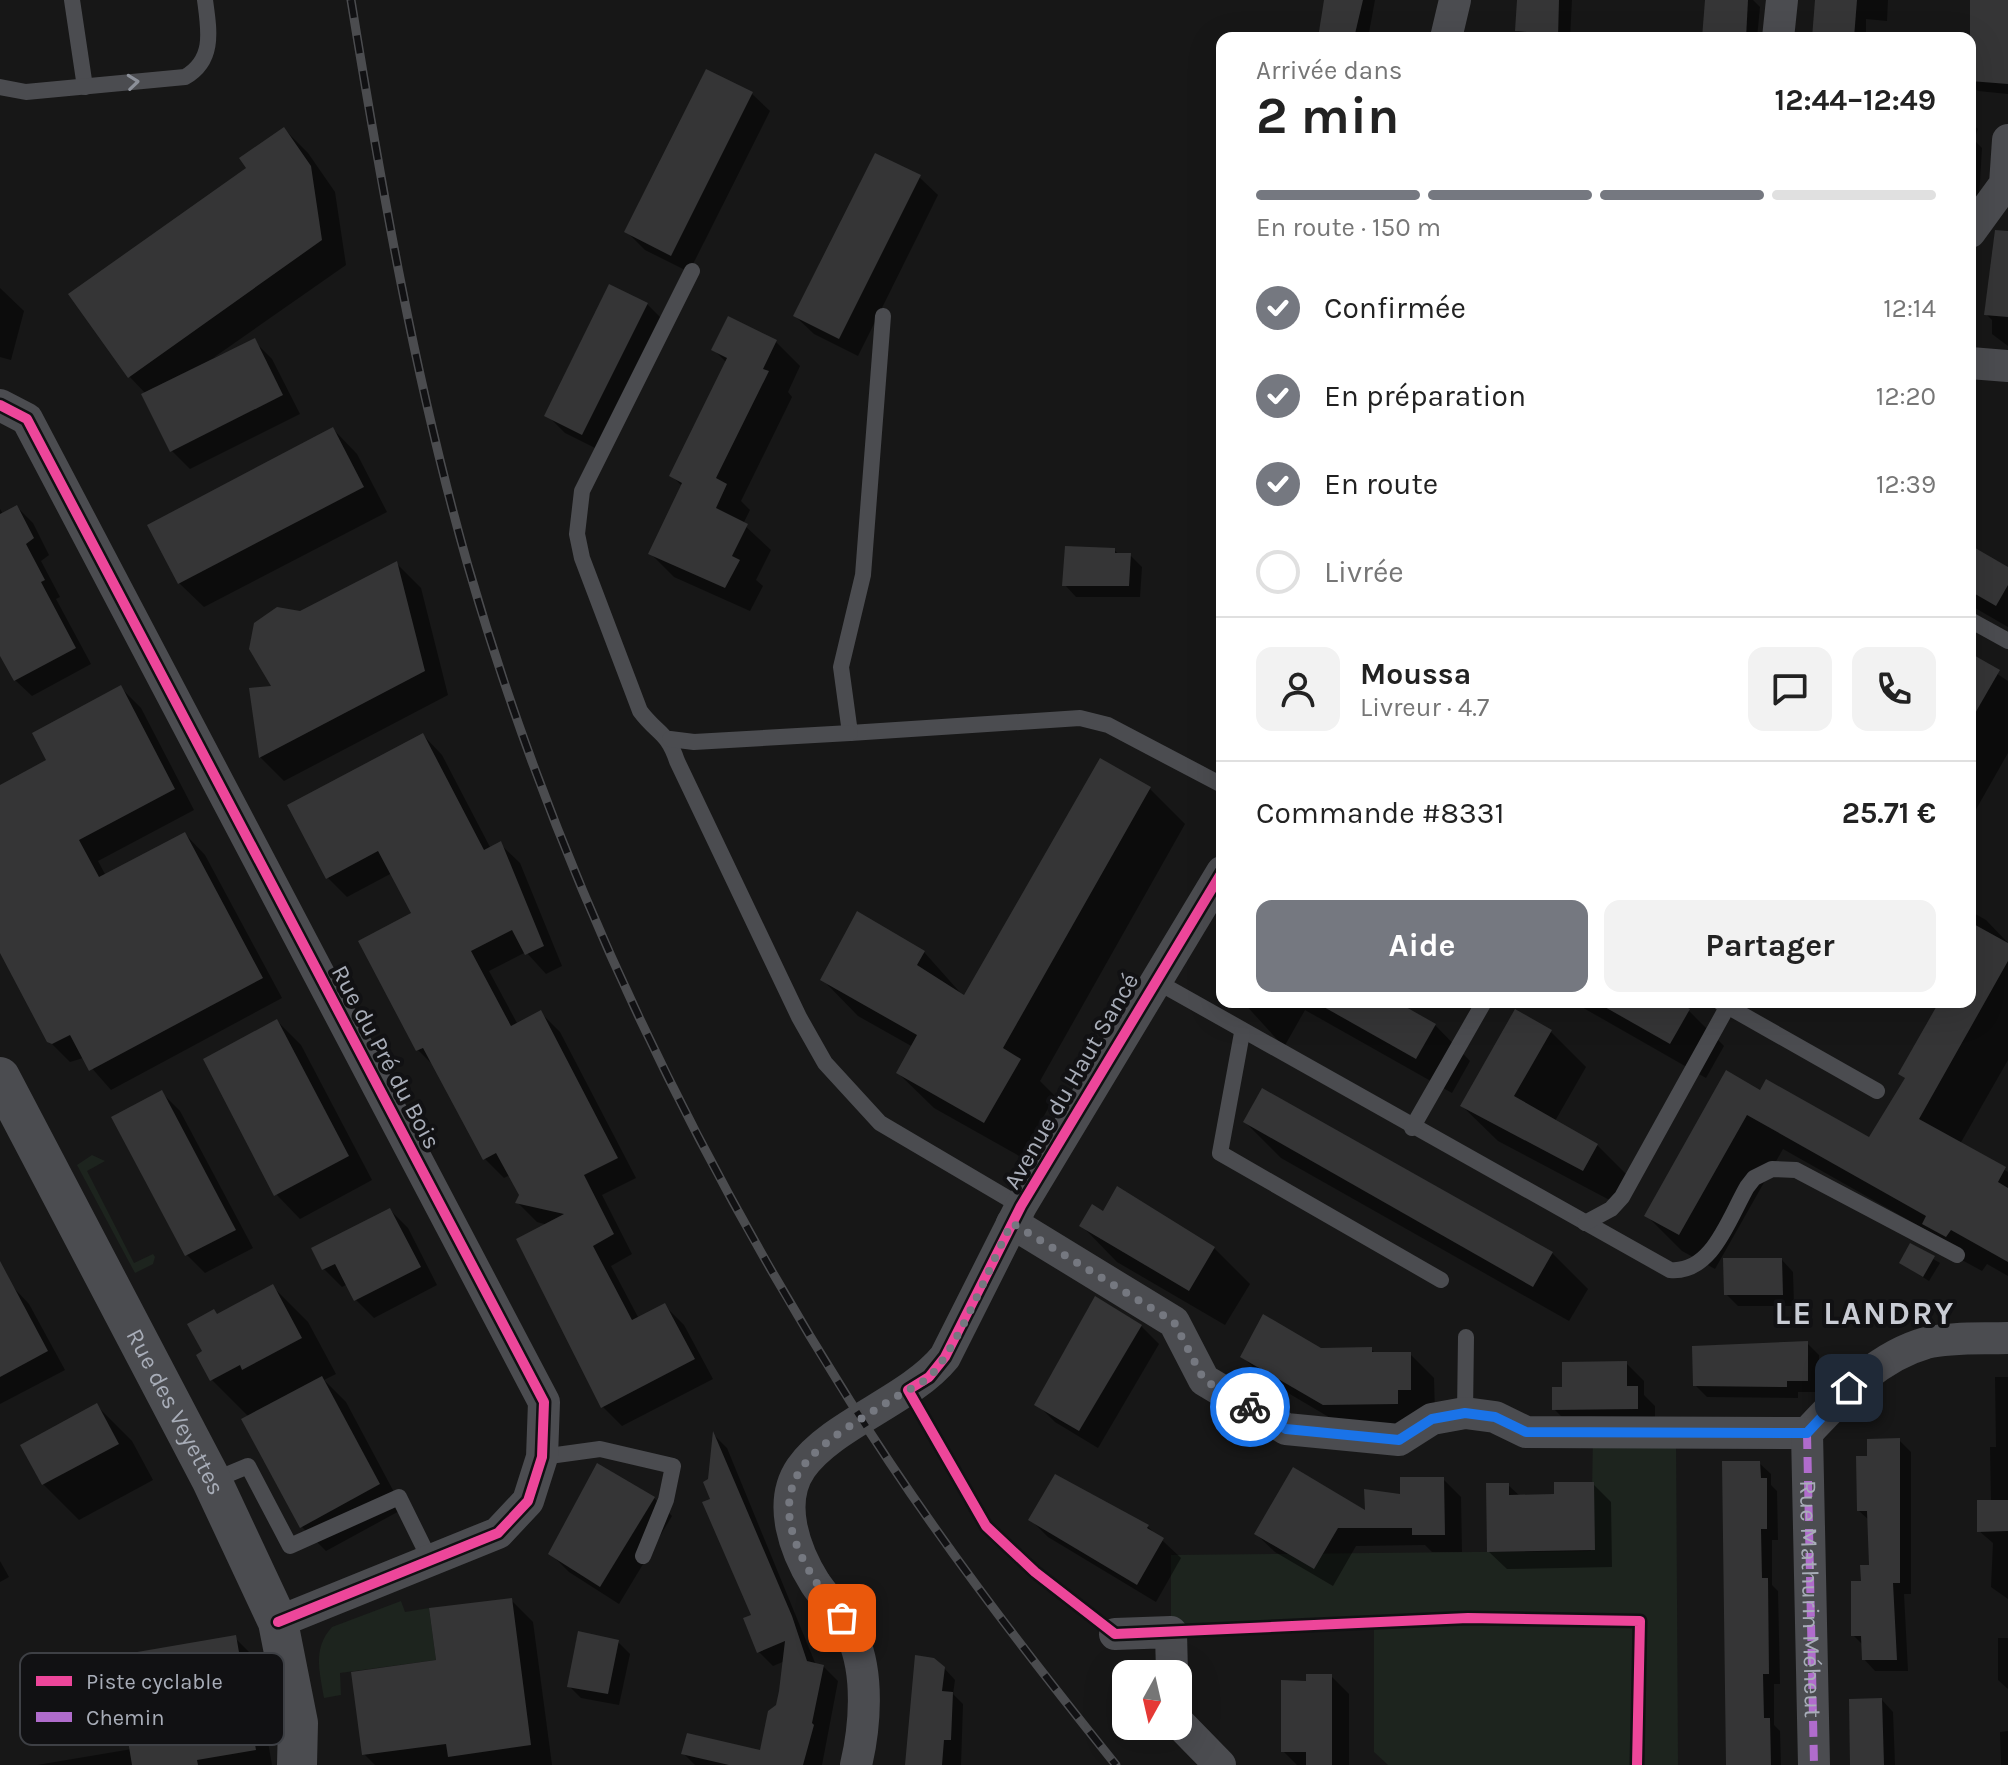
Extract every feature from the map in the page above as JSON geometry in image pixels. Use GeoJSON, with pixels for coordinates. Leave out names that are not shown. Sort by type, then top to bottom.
{"type":"FeatureCollection","features":[{"type":"Feature","properties":{"kind":"street"},"geometry":{"type":"LineString","coordinates":[[1447,32],[1455,0]]}},
{"type":"Feature","properties":{"kind":"street"},"geometry":{"type":"LineString","coordinates":[[1779,32],[1782,0]]}},
{"type":"Feature","properties":{"kind":"street"},"geometry":{"type":"LineString","coordinates":[[1976,224],[2005,184],[2008,140]]}},
{"type":"Feature","properties":{"kind":"street"},"geometry":{"type":"LineString","coordinates":[[1976,363],[2008,366]]}},
{"type":"Feature","properties":{"kind":"street","name":"Rue du Pré du Bois"},"geometry":{"type":"LineString","coordinates":[[0,405],[27,419],[544,1402],[542,1457],[528,1501],[498,1533],[278,1622]]}},
{"type":"Feature","properties":{"kind":"street","name":"Avenue du Haut Sancé"},"geometry":{"type":"LineString","coordinates":[[856,1765],[862,1712],[858,1652],[848,1629],[807,1568],[789,1518],[794,1482],[812,1456],[929,1377],[945,1357],[1016,1214],[1216,882]]}},
{"type":"Feature","properties":{"kind":"street","name":"Rue des Veyettes"},"geometry":{"type":"LineString","coordinates":[[0,1077],[212,1481],[278,1622],[298,1723],[297,1765]]}},
{"type":"Feature","properties":{"kind":"street"},"geometry":{"type":"LineString","coordinates":[[1016,1214],[1174,1322],[1204,1380],[1286,1429],[1399,1440],[1432,1419],[1465,1413],[1495,1417],[1526,1432],[1807,1433],[1849,1388],[1885,1361],[1927,1343],[2008,1338]]}},
{"type":"Feature","properties":{"kind":"street","name":"Rue Mathurin Méheut"},"geometry":{"type":"LineString","coordinates":[[1807,1433],[1814,1765]]}},
{"type":"Feature","properties":{"kind":"street"},"geometry":{"type":"LineString","coordinates":[[1115,1634],[1171,1632],[1172,1660]]}},
{"type":"Feature","properties":{"kind":"street"},"geometry":{"type":"LineString","coordinates":[[1192,1736],[1220,1765]]}},
{"type":"Feature","properties":{"kind":"lane"},"geometry":{"type":"LineString","coordinates":[[72,0],[85,87]]}},
{"type":"Feature","properties":{"kind":"lane"},"geometry":{"type":"LineString","coordinates":[[0,87],[26,92],[185,77],[198,70],[210,36],[205,0]]}},
{"type":"Feature","properties":{"kind":"lane"},"geometry":{"type":"LineString","coordinates":[[692,271],[582,491],[578,512],[582,558],[640,711],[652,727],[670,739],[694,742],[1080,718],[1108,725],[1216,782]]}},
{"type":"Feature","properties":{"kind":"lane"},"geometry":{"type":"LineString","coordinates":[[850,733],[841,667],[863,575],[883,316]]}},
{"type":"Feature","properties":{"kind":"lane"},"geometry":{"type":"LineString","coordinates":[[1976,623],[2008,641]]}},
{"type":"Feature","properties":{"kind":"lane"},"geometry":{"type":"LineString","coordinates":[[670,739],[677,761],[799,1017],[825,1063],[880,1123],[1016,1214]]}},
{"type":"Feature","properties":{"kind":"lane"},"geometry":{"type":"LineString","coordinates":[[1154,980],[1242,1033],[1661,1267],[1682,1271],[1704,1262],[1754,1178],[1772,1169],[1785,1168],[1805,1173],[1957,1255]]}},
{"type":"Feature","properties":{"kind":"lane"},"geometry":{"type":"LineString","coordinates":[[1412,1128],[1481,1008]]}},
{"type":"Feature","properties":{"kind":"lane"},"geometry":{"type":"LineString","coordinates":[[1585,1223],[1611,1209],[1622,1197],[1724,1008]]}},
{"type":"Feature","properties":{"kind":"lane"},"geometry":{"type":"LineString","coordinates":[[1733,1008],[1877,1091]]}},
{"type":"Feature","properties":{"kind":"lane"},"geometry":{"type":"LineString","coordinates":[[1242,1033],[1220,1153],[1441,1280]]}},
{"type":"Feature","properties":{"kind":"lane"},"geometry":{"type":"LineString","coordinates":[[1465,1413],[1466,1337]]}},
{"type":"Feature","properties":{"kind":"lane"},"geometry":{"type":"LineString","coordinates":[[542,1457],[600,1449],[673,1466],[666,1500],[643,1556]]}},
{"type":"Feature","properties":{"kind":"lane"},"geometry":{"type":"LineString","coordinates":[[212,1481],[248,1466],[290,1546],[399,1497],[431,1562]]}},
{"type":"Feature","properties":{"kind":"shaded area"},"geometry":{"type":"Polygon","coordinates":[[[92,1155],[105,1161],[87,1171],[134,1263],[153,1254],[155,1257],[153,1264],[135,1273],[77,1165],[92,1155]]]}},
{"type":"Feature","properties":{"kind":"shaded area"},"geometry":{"type":"Polygon","coordinates":[[[1593,1434],[1676,1434],[1678,1765],[1388,1765],[1374,1752],[1374,1623],[1171,1632],[1171,1555],[1591,1551],[1593,1434]]]}},
{"type":"Feature","properties":{"kind":"shaded area"},"geometry":{"type":"Polygon","coordinates":[[[401,1601],[405,1612],[429,1608],[436,1660],[340,1673],[341,1695],[324,1698],[320,1652],[332,1627],[401,1601]]]}},
{"type":"Feature","properties":{"kind":"building"},"geometry":{"type":"Polygon","coordinates":[[[1324,0],[1363,0],[1355,32],[1319,32],[1324,0]]]}},
{"type":"Feature","properties":{"kind":"building"},"geometry":{"type":"Polygon","coordinates":[[[1517,0],[1559,0],[1558,32],[1515,31],[1517,0]]]}},
{"type":"Feature","properties":{"kind":"building"},"geometry":{"type":"Polygon","coordinates":[[[1705,0],[1748,0],[1746,32],[1702,32],[1705,0]]]}},
{"type":"Feature","properties":{"kind":"building"},"geometry":{"type":"Polygon","coordinates":[[[1815,0],[1857,0],[1854,32],[1812,32],[1815,0]]]}},
{"type":"Feature","properties":{"kind":"building"},"geometry":{"type":"Polygon","coordinates":[[[1970,0],[2008,0],[2008,84],[1976,81],[1976,32],[1970,32],[1970,0]]]}},
{"type":"Feature","properties":{"kind":"building"},"geometry":{"type":"Polygon","coordinates":[[[706,69],[753,92],[671,256],[624,232],[706,69]]]}},
{"type":"Feature","properties":{"kind":"building"},"geometry":{"type":"Polygon","coordinates":[[[284,127],[311,166],[322,240],[128,378],[68,294],[246,168],[239,158],[284,127]]]}},
{"type":"Feature","properties":{"kind":"building"},"geometry":{"type":"Polygon","coordinates":[[[875,153],[921,175],[839,339],[793,316],[875,153]]]}},
{"type":"Feature","properties":{"kind":"building"},"geometry":{"type":"Polygon","coordinates":[[[1995,230],[2008,231],[2008,317],[1984,315],[1995,230]]]}},
{"type":"Feature","properties":{"kind":"building"},"geometry":{"type":"Polygon","coordinates":[[[609,284],[648,303],[582,435],[544,416],[609,284]]]}},
{"type":"Feature","properties":{"kind":"building"},"geometry":{"type":"Polygon","coordinates":[[[728,316],[777,340],[763,369],[769,371],[716,478],[727,484],[716,508],[748,524],[732,556],[740,560],[725,588],[648,554],[682,483],[669,476],[727,358],[711,350],[728,316]]]}},
{"type":"Feature","properties":{"kind":"building"},"geometry":{"type":"Polygon","coordinates":[[[255,338],[283,395],[170,452],[141,394],[255,338]]]}},
{"type":"Feature","properties":{"kind":"building"},"geometry":{"type":"Polygon","coordinates":[[[333,427],[364,487],[178,584],[147,525],[333,427]]]}},
{"type":"Feature","properties":{"kind":"building"},"geometry":{"type":"Polygon","coordinates":[[[17,505],[34,538],[26,544],[45,580],[41,582],[76,648],[14,681],[0,656],[0,514],[17,505]]]}},
{"type":"Feature","properties":{"kind":"building"},"geometry":{"type":"Polygon","coordinates":[[[1065,546],[1115,548],[1115,553],[1131,553],[1129,586],[1062,586],[1065,546]]]}},
{"type":"Feature","properties":{"kind":"building"},"geometry":{"type":"Polygon","coordinates":[[[1976,548],[2008,567],[2008,585],[1996,606],[1976,594],[1976,548]]]}},
{"type":"Feature","properties":{"kind":"building"},"geometry":{"type":"Polygon","coordinates":[[[397,561],[425,671],[259,758],[249,688],[271,686],[249,649],[254,623],[277,607],[300,611],[397,561]]]}},
{"type":"Feature","properties":{"kind":"building"},"geometry":{"type":"Polygon","coordinates":[[[1976,656],[2000,670],[1976,712],[1976,656]]]}},
{"type":"Feature","properties":{"kind":"building"},"geometry":{"type":"Polygon","coordinates":[[[121,685],[175,789],[79,840],[99,877],[185,832],[263,978],[89,1071],[70,1035],[52,1044],[47,1042],[0,953],[0,785],[46,760],[32,733],[121,685]]]}},
{"type":"Feature","properties":{"kind":"building"},"geometry":{"type":"Polygon","coordinates":[[[423,733],[484,850],[501,841],[544,946],[525,955],[512,930],[471,951],[511,1026],[541,1010],[618,1158],[584,1175],[614,1234],[593,1246],[632,1320],[665,1303],[695,1359],[601,1408],[516,1239],[564,1214],[515,1203],[519,1195],[496,1153],[483,1160],[423,1048],[416,1051],[358,941],[411,913],[378,851],[326,879],[287,805],[423,733]]]}},
{"type":"Feature","properties":{"kind":"building"},"geometry":{"type":"Polygon","coordinates":[[[1100,758],[1151,787],[1003,1048],[1021,1059],[984,1123],[896,1073],[917,1035],[820,980],[857,911],[925,951],[917,965],[964,995],[1100,758]]]}},
{"type":"Feature","properties":{"kind":"building"},"geometry":{"type":"Polygon","coordinates":[[[1976,925],[2008,943],[2008,961],[1919,1119],[2006,1167],[1998,1182],[2008,1188],[2008,1262],[1951,1230],[1946,1237],[1922,1224],[1926,1216],[1747,1115],[1679,1235],[1644,1216],[1726,1070],[1760,1090],[1766,1079],[1869,1137],[1905,1078],[1898,1074],[1936,1008],[1976,1008],[1976,925]]]}},
{"type":"Feature","properties":{"kind":"building"},"geometry":{"type":"Polygon","coordinates":[[[1326,1008],[1408,1008],[1436,1024],[1416,1059],[1326,1008]]]}},
{"type":"Feature","properties":{"kind":"building"},"geometry":{"type":"Polygon","coordinates":[[[1607,1008],[1690,1009],[1670,1044],[1607,1008]]]}},
{"type":"Feature","properties":{"kind":"building"},"geometry":{"type":"Polygon","coordinates":[[[1515,1009],[1552,1030],[1514,1096],[1598,1144],[1583,1171],[1460,1106],[1515,1009]]]}},
{"type":"Feature","properties":{"kind":"building"},"geometry":{"type":"Polygon","coordinates":[[[277,1019],[349,1156],[274,1196],[203,1059],[277,1019]]]}},
{"type":"Feature","properties":{"kind":"building"},"geometry":{"type":"Polygon","coordinates":[[[1262,1088],[1553,1252],[1533,1287],[1243,1122],[1262,1088]]]}},
{"type":"Feature","properties":{"kind":"building"},"geometry":{"type":"Polygon","coordinates":[[[162,1090],[236,1230],[185,1256],[111,1117],[162,1090]]]}},
{"type":"Feature","properties":{"kind":"building"},"geometry":{"type":"Polygon","coordinates":[[[1117,1186],[1215,1247],[1189,1291],[1079,1226],[1092,1204],[1103,1211],[1117,1186]]]}},
{"type":"Feature","properties":{"kind":"building"},"geometry":{"type":"Polygon","coordinates":[[[390,1208],[421,1267],[354,1301],[335,1264],[322,1270],[311,1248],[390,1208]]]}},
{"type":"Feature","properties":{"kind":"building"},"geometry":{"type":"Polygon","coordinates":[[[1910,1243],[1935,1256],[1923,1277],[1899,1263],[1910,1243]]]}},
{"type":"Feature","properties":{"kind":"building"},"geometry":{"type":"Polygon","coordinates":[[[1723,1258],[1782,1258],[1783,1295],[1724,1295],[1723,1258]]]}},
{"type":"Feature","properties":{"kind":"building"},"geometry":{"type":"Polygon","coordinates":[[[0,1261],[48,1351],[0,1377],[0,1261]]]}},
{"type":"Feature","properties":{"kind":"building"},"geometry":{"type":"Polygon","coordinates":[[[273,1284],[302,1338],[242,1370],[240,1365],[210,1381],[196,1355],[202,1351],[187,1324],[214,1309],[217,1314],[273,1284]]]}},
{"type":"Feature","properties":{"kind":"building"},"geometry":{"type":"Polygon","coordinates":[[[1095,1296],[1142,1325],[1079,1431],[1034,1405],[1095,1296]]]}},
{"type":"Feature","properties":{"kind":"building"},"geometry":{"type":"Polygon","coordinates":[[[1263,1314],[1321,1348],[1372,1347],[1372,1352],[1411,1352],[1411,1390],[1398,1390],[1398,1404],[1323,1405],[1240,1357],[1263,1314]]]}},
{"type":"Feature","properties":{"kind":"building"},"geometry":{"type":"Polygon","coordinates":[[[1808,1341],[1808,1381],[1787,1381],[1787,1387],[1693,1386],[1692,1346],[1808,1341]]]}},
{"type":"Feature","properties":{"kind":"building"},"geometry":{"type":"Polygon","coordinates":[[[1627,1361],[1627,1386],[1638,1386],[1638,1409],[1552,1410],[1552,1387],[1562,1387],[1562,1362],[1627,1361]]]}},
{"type":"Feature","properties":{"kind":"building"},"geometry":{"type":"Polygon","coordinates":[[[322,1376],[380,1484],[300,1528],[241,1419],[322,1376]]]}},
{"type":"Feature","properties":{"kind":"building"},"geometry":{"type":"Polygon","coordinates":[[[97,1403],[119,1444],[42,1485],[20,1445],[97,1403]]]}},
{"type":"Feature","properties":{"kind":"building"},"geometry":{"type":"Polygon","coordinates":[[[713,1431],[792,1616],[807,1661],[824,1665],[814,1725],[803,1765],[729,1765],[681,1754],[687,1733],[760,1750],[768,1711],[776,1705],[785,1641],[757,1653],[743,1618],[751,1615],[702,1502],[710,1499],[703,1482],[708,1479],[713,1431]]]}},
{"type":"Feature","properties":{"kind":"building"},"geometry":{"type":"Polygon","coordinates":[[[1900,1438],[1900,1583],[1893,1583],[1897,1660],[1862,1660],[1861,1636],[1851,1636],[1851,1581],[1861,1581],[1860,1565],[1869,1565],[1867,1511],[1857,1511],[1856,1456],[1867,1456],[1867,1439],[1900,1438]]]}},
{"type":"Feature","properties":{"kind":"building"},"geometry":{"type":"Polygon","coordinates":[[[1722,1461],[1760,1461],[1761,1478],[1767,1478],[1767,1529],[1761,1529],[1762,1578],[1768,1578],[1769,1674],[1763,1674],[1764,1718],[1770,1718],[1771,1765],[1726,1765],[1722,1461]]]}},
{"type":"Feature","properties":{"kind":"building"},"geometry":{"type":"Polygon","coordinates":[[[597,1463],[655,1497],[600,1587],[548,1554],[597,1463]]]}},
{"type":"Feature","properties":{"kind":"building"},"geometry":{"type":"Polygon","coordinates":[[[1293,1467],[1365,1510],[1364,1489],[1400,1494],[1400,1477],[1444,1477],[1445,1535],[1412,1535],[1412,1528],[1338,1528],[1314,1569],[1254,1534],[1293,1467]]]}},
{"type":"Feature","properties":{"kind":"building"},"geometry":{"type":"Polygon","coordinates":[[[1055,1474],[1149,1525],[1147,1528],[1164,1538],[1137,1585],[1028,1520],[1055,1474]]]}},
{"type":"Feature","properties":{"kind":"building"},"geometry":{"type":"Polygon","coordinates":[[[1554,1482],[1594,1482],[1595,1550],[1487,1552],[1486,1483],[1509,1483],[1509,1495],[1554,1494],[1554,1482]]]}},
{"type":"Feature","properties":{"kind":"building"},"geometry":{"type":"Polygon","coordinates":[[[1977,1500],[2008,1500],[2008,1531],[1977,1532],[1977,1500]]]}},
{"type":"Feature","properties":{"kind":"building"},"geometry":{"type":"Polygon","coordinates":[[[512,1598],[531,1745],[448,1757],[446,1744],[362,1755],[351,1672],[436,1660],[429,1608],[512,1598]]]}},
{"type":"Feature","properties":{"kind":"building"},"geometry":{"type":"Polygon","coordinates":[[[578,1631],[619,1640],[608,1694],[567,1687],[578,1631]]]}},
{"type":"Feature","properties":{"kind":"building"},"geometry":{"type":"Polygon","coordinates":[[[236,1635],[239,1653],[131,1653],[236,1635]]]}},
{"type":"Feature","properties":{"kind":"building"},"geometry":{"type":"Polygon","coordinates":[[[915,1655],[934,1658],[945,1667],[942,1691],[953,1692],[951,1740],[944,1740],[942,1765],[905,1765],[915,1655]]]}},
{"type":"Feature","properties":{"kind":"building"},"geometry":{"type":"Polygon","coordinates":[[[1306,1674],[1332,1674],[1332,1765],[1306,1765],[1306,1752],[1281,1752],[1281,1680],[1306,1681],[1306,1674]]]}},
{"type":"Feature","properties":{"kind":"building"},"geometry":{"type":"Polygon","coordinates":[[[1882,1698],[1884,1765],[1850,1765],[1849,1699],[1882,1698]]]}},
{"type":"Feature","properties":{"kind":"building"},"geometry":{"type":"Polygon","coordinates":[[[129,1745],[255,1745],[256,1750],[197,1760],[198,1765],[132,1765],[129,1745]]]}},
{"type":"Feature","properties":{"kind":"railway"},"geometry":{"type":"LineString","coordinates":[[351,0],[401,284],[449,496],[502,676],[583,892],[680,1101],[790,1303],[912,1495],[978,1587],[1116,1765]]}},
{"type":"Feature","properties":{"kind":"marked path"},"geometry":{"type":"LineString","coordinates":[[1807,1433],[1814,1765]]}},
{"type":"Feature","properties":{"kind":"cycle path"},"geometry":{"type":"LineString","coordinates":[[0,405],[27,419],[544,1402],[542,1457],[528,1501],[498,1533],[278,1622]]}},
{"type":"Feature","properties":{"kind":"cycle path"},"geometry":{"type":"LineString","coordinates":[[1216,882],[1021,1206],[945,1357],[929,1377],[908,1390],[986,1526],[1035,1572],[1115,1634],[1468,1618],[1640,1621],[1637,1765]]}},
{"type":"Feature","properties":{"kind":"way so far"},"geometry":{"type":"LineString","coordinates":[[842,1618],[816,1584],[797,1543],[789,1518],[794,1482],[812,1456],[889,1401],[929,1377],[945,1357],[1012,1223],[1174,1322],[1204,1380],[1250,1407]]}},
{"type":"Feature","properties":{"kind":"district","name":"LE LANDRY"},"geometry":{"type":"Point","coordinates":[1865,1313]}},
{"type":"Feature","properties":{"kind":"route"},"geometry":{"type":"LineString","coordinates":[[1250,1407],[1286,1429],[1399,1440],[1432,1419],[1465,1413],[1495,1417],[1526,1432],[1639,1435],[1807,1433],[1849,1388]]}}]}
